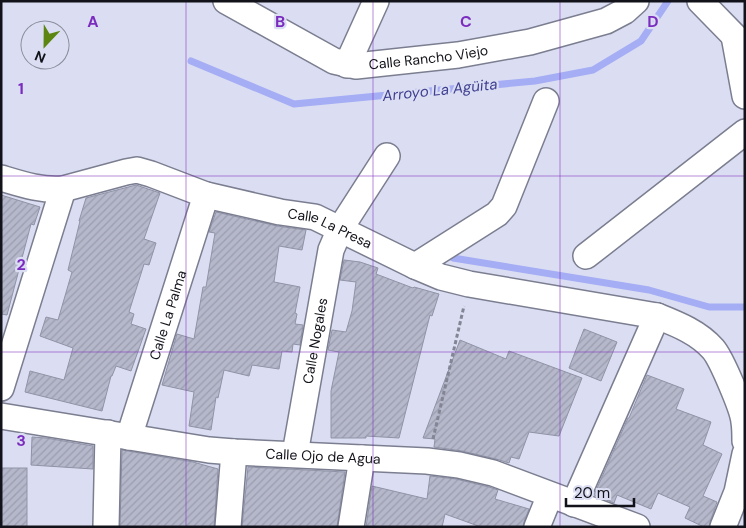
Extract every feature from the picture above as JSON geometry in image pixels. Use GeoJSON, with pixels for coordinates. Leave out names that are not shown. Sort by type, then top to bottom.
{"type":"FeatureCollection","features":[{"type":"Feature","properties":{"kind":"street"},"geometry":{"type":"LineString","coordinates":[[347,64],[376,1]]}},
{"type":"Feature","properties":{"kind":"street","name":"Calle Rancho Viejo"},"geometry":{"type":"LineString","coordinates":[[235,4],[334,61],[356,66],[368,66],[458,55],[530,42],[606,21],[626,11],[636,1]]}},
{"type":"Feature","properties":{"kind":"street"},"geometry":{"type":"LineString","coordinates":[[700,1],[741,37],[745,96]]}},
{"type":"Feature","properties":{"kind":"street"},"geometry":{"type":"LineString","coordinates":[[415,266],[497,214],[504,206],[546,101]]}},
{"type":"Feature","properties":{"kind":"street"},"geometry":{"type":"LineString","coordinates":[[586,256],[745,132]]}},
{"type":"Feature","properties":{"kind":"street","name":"Calle Nogales"},"geometry":{"type":"LineString","coordinates":[[295,454],[331,250],[340,229],[387,156]]}},
{"type":"Feature","properties":{"kind":"street","name":"Calle La Presa"},"geometry":{"type":"LineString","coordinates":[[1,178],[38,188],[54,190],[137,170],[206,195],[280,212],[315,217],[441,277],[469,284],[657,316],[684,327],[714,349],[740,406],[744,421],[745,442]]}},
{"type":"Feature","properties":{"kind":"street"},"geometry":{"type":"LineString","coordinates":[[1,388],[63,189]]}},
{"type":"Feature","properties":{"kind":"street","name":"Calle La Palma"},"geometry":{"type":"LineString","coordinates":[[106,527],[118,435],[206,195]]}},
{"type":"Feature","properties":{"kind":"street"},"geometry":{"type":"LineString","coordinates":[[574,504],[657,316]]}},
{"type":"Feature","properties":{"kind":"street","name":"Calle Ojo de Agua"},"geometry":{"type":"LineString","coordinates":[[1,416],[209,450],[459,465],[493,473],[637,527]]}},
{"type":"Feature","properties":{"kind":"street"},"geometry":{"type":"LineString","coordinates":[[228,527],[234,452]]}},
{"type":"Feature","properties":{"kind":"street"},"geometry":{"type":"LineString","coordinates":[[723,527],[737,492],[745,454]]}},
{"type":"Feature","properties":{"kind":"street"},"geometry":{"type":"LineString","coordinates":[[351,527],[362,458]]}},
{"type":"Feature","properties":{"kind":"street"},"geometry":{"type":"LineString","coordinates":[[537,527],[550,495]]}},
{"type":"Feature","properties":{"kind":"path"},"geometry":{"type":"LineString","coordinates":[[427,462],[469,284]]}},
{"type":"Feature","properties":{"kind":"building"},"geometry":{"type":"Polygon","coordinates":[[[136,185],[160,193],[144,239],[156,243],[149,265],[144,264],[129,312],[134,314],[131,324],[146,329],[131,371],[116,366],[111,376],[102,411],[25,392],[30,371],[64,380],[73,348],[40,336],[46,317],[58,320],[72,272],[68,270],[86,198],[136,185]]]}},
{"type":"Feature","properties":{"kind":"building"},"geometry":{"type":"Polygon","coordinates":[[[1,195],[40,207],[34,225],[31,224],[7,315],[1,314],[1,195]]]}},
{"type":"Feature","properties":{"kind":"building"},"geometry":{"type":"Polygon","coordinates":[[[216,212],[277,226],[306,230],[302,250],[279,246],[274,282],[300,287],[295,324],[303,325],[300,345],[293,344],[292,352],[282,351],[279,369],[252,365],[249,376],[224,370],[218,398],[216,397],[211,430],[189,426],[194,392],[162,385],[177,334],[194,339],[203,287],[206,287],[215,233],[209,232],[216,212]]]}},
{"type":"Feature","properties":{"kind":"building"},"geometry":{"type":"Polygon","coordinates":[[[344,260],[360,262],[378,268],[376,274],[413,288],[439,294],[432,316],[430,315],[399,438],[366,436],[366,438],[331,438],[331,391],[339,352],[328,350],[332,330],[346,332],[352,311],[356,282],[340,280],[344,260]]]}},
{"type":"Feature","properties":{"kind":"building"},"geometry":{"type":"Polygon","coordinates":[[[584,329],[617,342],[601,381],[569,368],[584,329]]]}},
{"type":"Feature","properties":{"kind":"building"},"geometry":{"type":"Polygon","coordinates":[[[460,340],[506,359],[509,351],[582,378],[559,436],[529,432],[519,459],[511,457],[509,463],[462,451],[434,447],[435,439],[423,438],[460,340]]]}},
{"type":"Feature","properties":{"kind":"building"},"geometry":{"type":"Polygon","coordinates":[[[647,375],[684,389],[676,409],[711,422],[703,445],[722,454],[703,496],[717,502],[709,527],[704,527],[685,518],[690,507],[658,493],[651,509],[617,495],[614,503],[594,495],[647,375]]]}},
{"type":"Feature","properties":{"kind":"building"},"geometry":{"type":"Polygon","coordinates":[[[32,437],[93,446],[93,469],[31,465],[32,437]]]}},
{"type":"Feature","properties":{"kind":"building"},"geometry":{"type":"Polygon","coordinates":[[[122,450],[193,462],[218,469],[214,527],[120,527],[122,450]]]}},
{"type":"Feature","properties":{"kind":"building"},"geometry":{"type":"Polygon","coordinates":[[[248,467],[345,472],[337,527],[242,527],[248,467]]]}},
{"type":"Feature","properties":{"kind":"building"},"geometry":{"type":"Polygon","coordinates":[[[1,468],[27,468],[27,527],[1,527],[1,468]]]}},
{"type":"Feature","properties":{"kind":"building"},"geometry":{"type":"Polygon","coordinates":[[[430,476],[456,479],[498,490],[495,499],[529,509],[523,527],[481,527],[445,514],[442,527],[366,527],[372,486],[427,499],[430,476]]]}},
{"type":"Feature","properties":{"kind":"waterway","name":"Arroyo La Agüita"},"geometry":{"type":"LineString","coordinates":[[191,61],[294,104],[535,81],[593,70],[641,41],[668,1]]}},
{"type":"Feature","properties":{"kind":"waterway","name":"Arroyo La Agüita"},"geometry":{"type":"LineString","coordinates":[[453,258],[649,290],[709,307],[745,307]]}}]}
